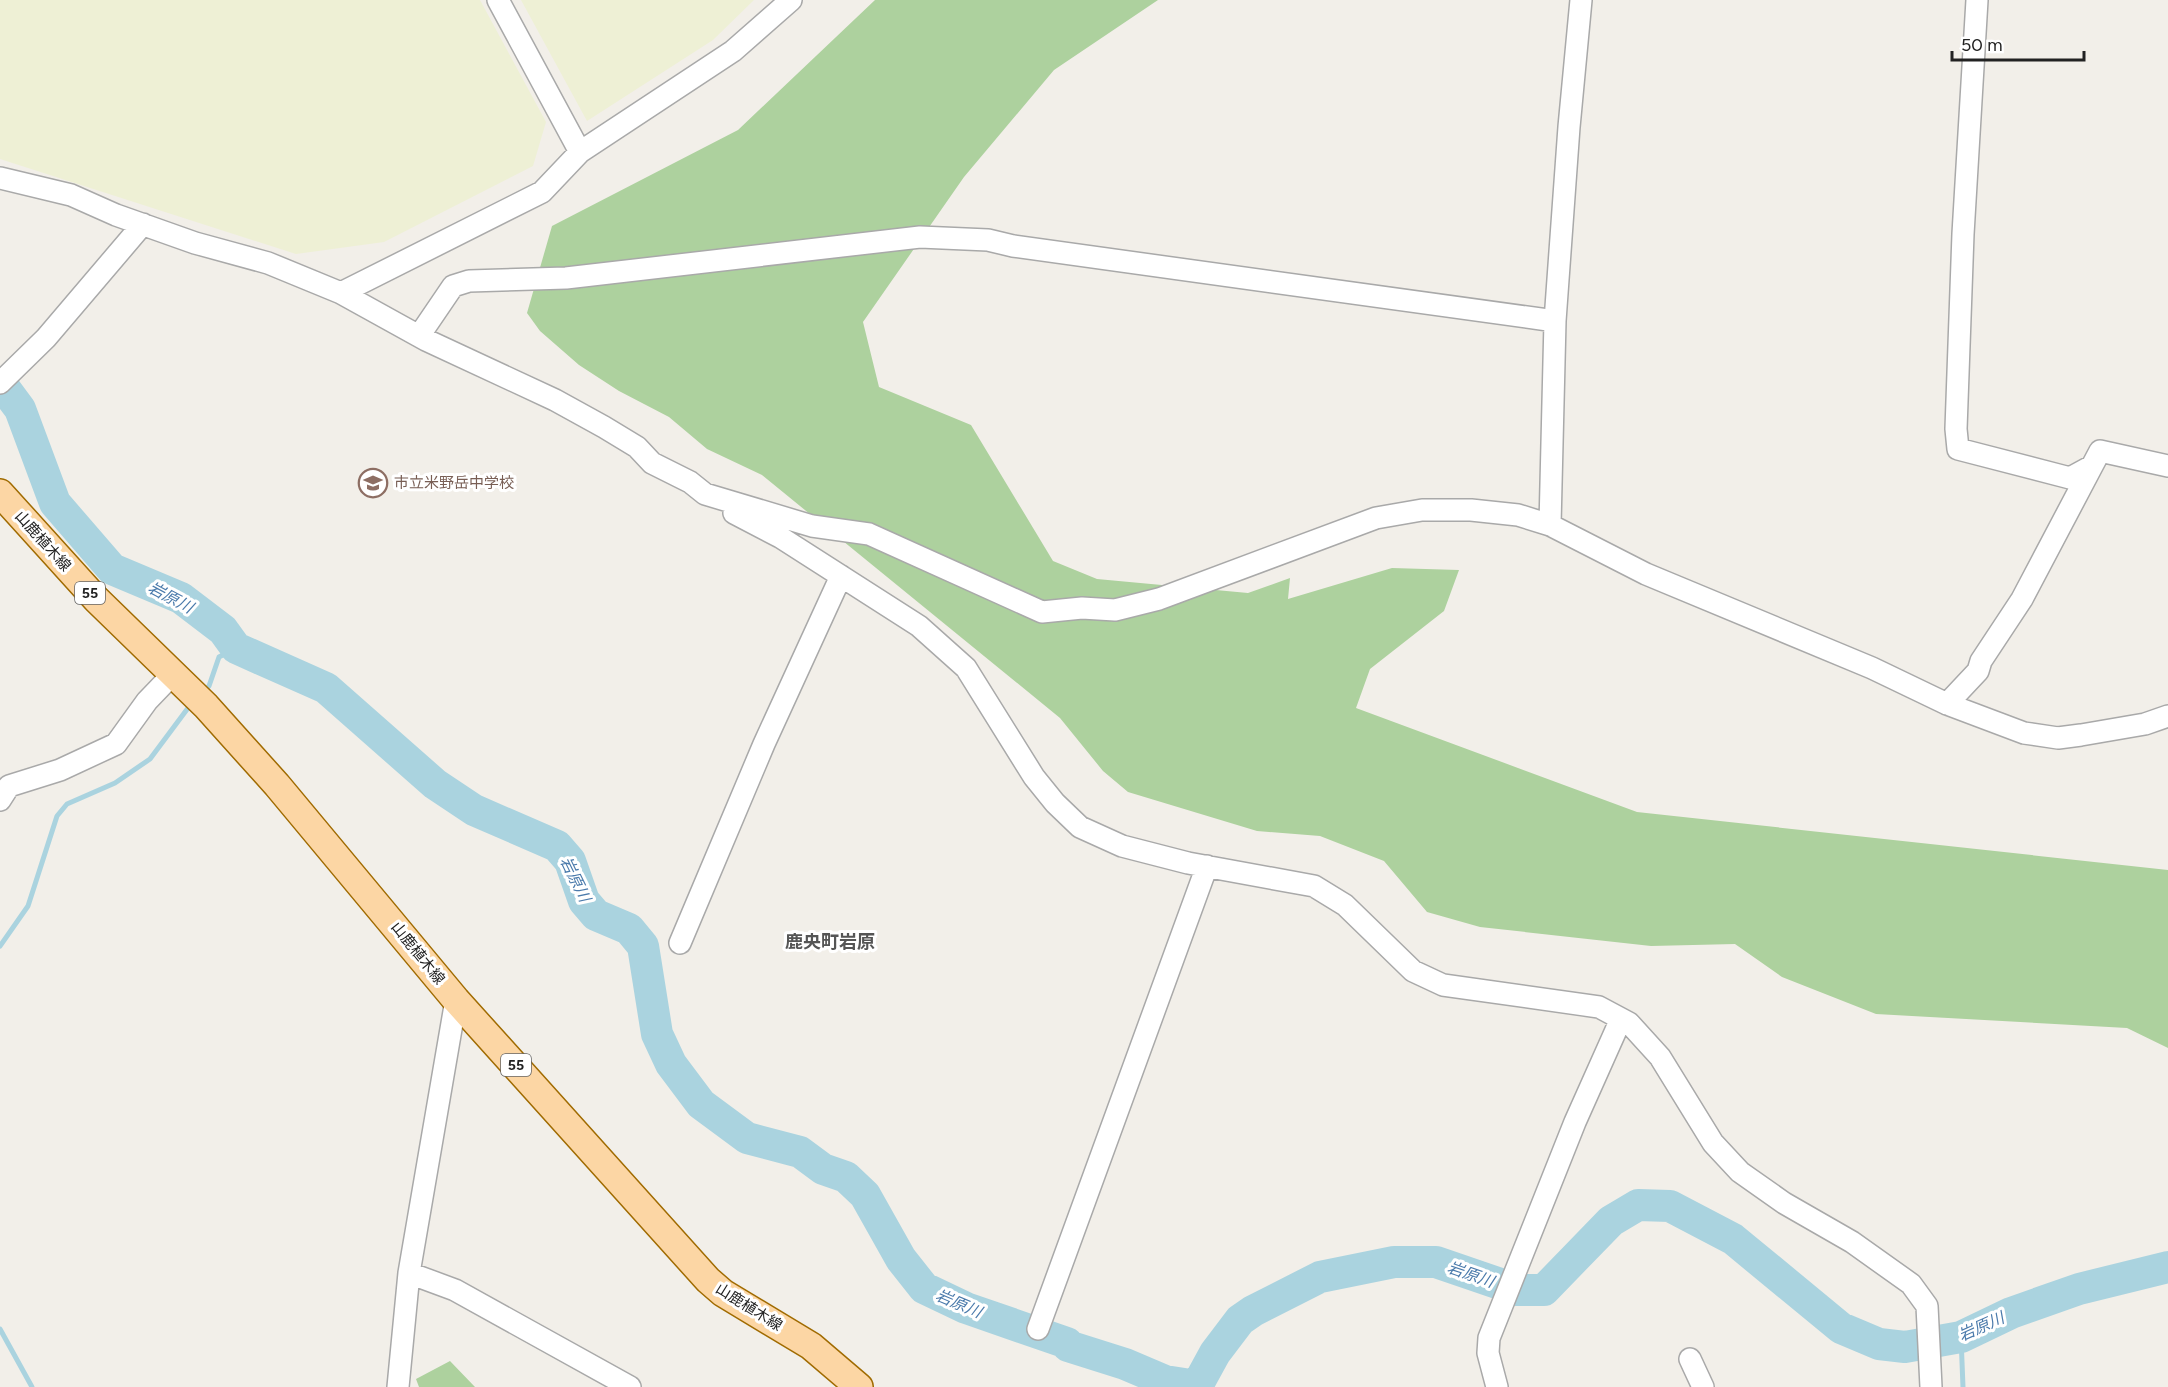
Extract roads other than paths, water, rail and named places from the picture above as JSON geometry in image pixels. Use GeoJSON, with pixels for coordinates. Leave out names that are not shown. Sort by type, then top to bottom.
{"type":"FeatureCollection","features":[{"type":"Feature","properties":{"kind":"main road","name":"山鹿植木線"},"geometry":{"type":"LineString","coordinates":[[0,493],[96,599],[206,706],[292,802],[456,1000],[708,1280],[723,1293],[811,1346],[859,1387]]}},
{"type":"Feature","properties":{"kind":"street"},"geometry":{"type":"LineString","coordinates":[[498,0],[580,152]]}},
{"type":"Feature","properties":{"kind":"street"},"geometry":{"type":"LineString","coordinates":[[341,293],[542,192],[580,152],[733,51],[791,0]]}},
{"type":"Feature","properties":{"kind":"street"},"geometry":{"type":"LineString","coordinates":[[1550,525],[1555,321],[1581,0]]}},
{"type":"Feature","properties":{"kind":"street"},"geometry":{"type":"LineString","coordinates":[[1977,0],[1963,234],[1956,429],[1958,449],[2070,478],[2092,466]]}},
{"type":"Feature","properties":{"kind":"street"},"geometry":{"type":"LineString","coordinates":[[0,178],[71,195],[195,243],[267,263],[341,293],[419,336],[555,400],[604,427],[637,447],[652,463],[690,482],[705,494],[841,576],[918,626],[966,668],[1034,777],[1055,803],[1080,827],[1122,846],[1207,866],[1314,886],[1345,905],[1413,971],[1443,986],[1599,1007],[1629,1023],[1660,1058],[1713,1143],[1740,1172],[1784,1203],[1852,1242],[1911,1284],[1927,1306],[1931,1384]]}},
{"type":"Feature","properties":{"kind":"street"},"geometry":{"type":"LineString","coordinates":[[0,383],[46,338],[143,224]]}},
{"type":"Feature","properties":{"kind":"street"},"geometry":{"type":"LineString","coordinates":[[419,336],[453,286],[469,281],[566,278],[920,237],[988,240],[1013,246],[1555,321]]}},
{"type":"Feature","properties":{"kind":"street"},"geometry":{"type":"LineString","coordinates":[[1947,704],[1978,671],[1981,661],[2022,599],[2100,451],[2168,466]]}},
{"type":"Feature","properties":{"kind":"street"},"geometry":{"type":"LineString","coordinates":[[705,494],[812,526],[869,534],[1042,612],[1082,608],[1115,610],[1159,599],[1376,518],[1422,510],[1471,510],[1518,515],[1550,525],[1646,574],[1872,668],[1947,704],[2015,730],[2058,738],[2145,724],[2168,716]]}},
{"type":"Feature","properties":{"kind":"street"},"geometry":{"type":"LineString","coordinates":[[680,943],[764,744],[841,576]]}},
{"type":"Feature","properties":{"kind":"street"},"geometry":{"type":"LineString","coordinates":[[0,800],[9,786],[60,770],[116,744],[147,701],[178,681]]}},
{"type":"Feature","properties":{"kind":"street"},"geometry":{"type":"LineString","coordinates":[[1038,1329],[1207,866]]}},
{"type":"Feature","properties":{"kind":"street"},"geometry":{"type":"LineString","coordinates":[[398,1387],[409,1274],[456,1000]]}},
{"type":"Feature","properties":{"kind":"street"},"geometry":{"type":"LineString","coordinates":[[1497,1387],[1488,1353],[1489,1338],[1575,1122],[1621,1019]]}},
{"type":"Feature","properties":{"kind":"street"},"geometry":{"type":"LineString","coordinates":[[409,1274],[455,1290],[630,1387]]}},
{"type":"Feature","properties":{"kind":"street"},"geometry":{"type":"LineString","coordinates":[[1690,1359],[1703,1387]]}},
{"type":"Feature","properties":{"kind":"waterway","name":"岩原川"},"geometry":{"type":"LineString","coordinates":[[0,382],[20,409],[55,503],[112,569],[181,598],[223,630],[236,648],[326,688],[435,784],[474,810],[557,846],[570,861],[584,901],[596,915],[629,929],[643,946],[657,1034],[671,1064],[701,1104],[747,1138],[800,1152],[823,1169],[846,1177],[865,1195],[901,1259],[924,1288],[966,1308],[1067,1343],[1068,1346],[1125,1364],[1165,1381],[1197,1386],[1215,1353],[1240,1320],[1320,1277],[1394,1262],[1436,1262],[1518,1290],[1544,1290],[1611,1221],[1638,1205],[1670,1206],[1733,1239],[1841,1328],[1879,1344],[1905,1347],[1961,1337],[2011,1313],[2079,1289],[2168,1267]]}},
{"type":"Feature","properties":{"kind":"waterway"},"geometry":{"type":"LineString","coordinates":[[202,693],[209,686],[219,657],[236,648]]}},
{"type":"Feature","properties":{"kind":"waterway"},"geometry":{"type":"LineString","coordinates":[[0,946],[28,906],[57,816],[67,804],[115,783],[150,759],[191,704]]}},
{"type":"Feature","properties":{"kind":"waterway"},"geometry":{"type":"LineString","coordinates":[[0,1329],[32,1387]]}},
{"type":"Feature","properties":{"kind":"waterway"},"geometry":{"type":"LineString","coordinates":[[1961,1337],[1963,1387]]}},
{"type":"Feature","properties":{"kind":"place","name":"市立米野岳中学校"},"geometry":{"type":"Point","coordinates":[373,483]}},
{"type":"Feature","properties":{"kind":"district","name":"鹿央町岩原"},"geometry":{"type":"Point","coordinates":[830,942]}}]}
